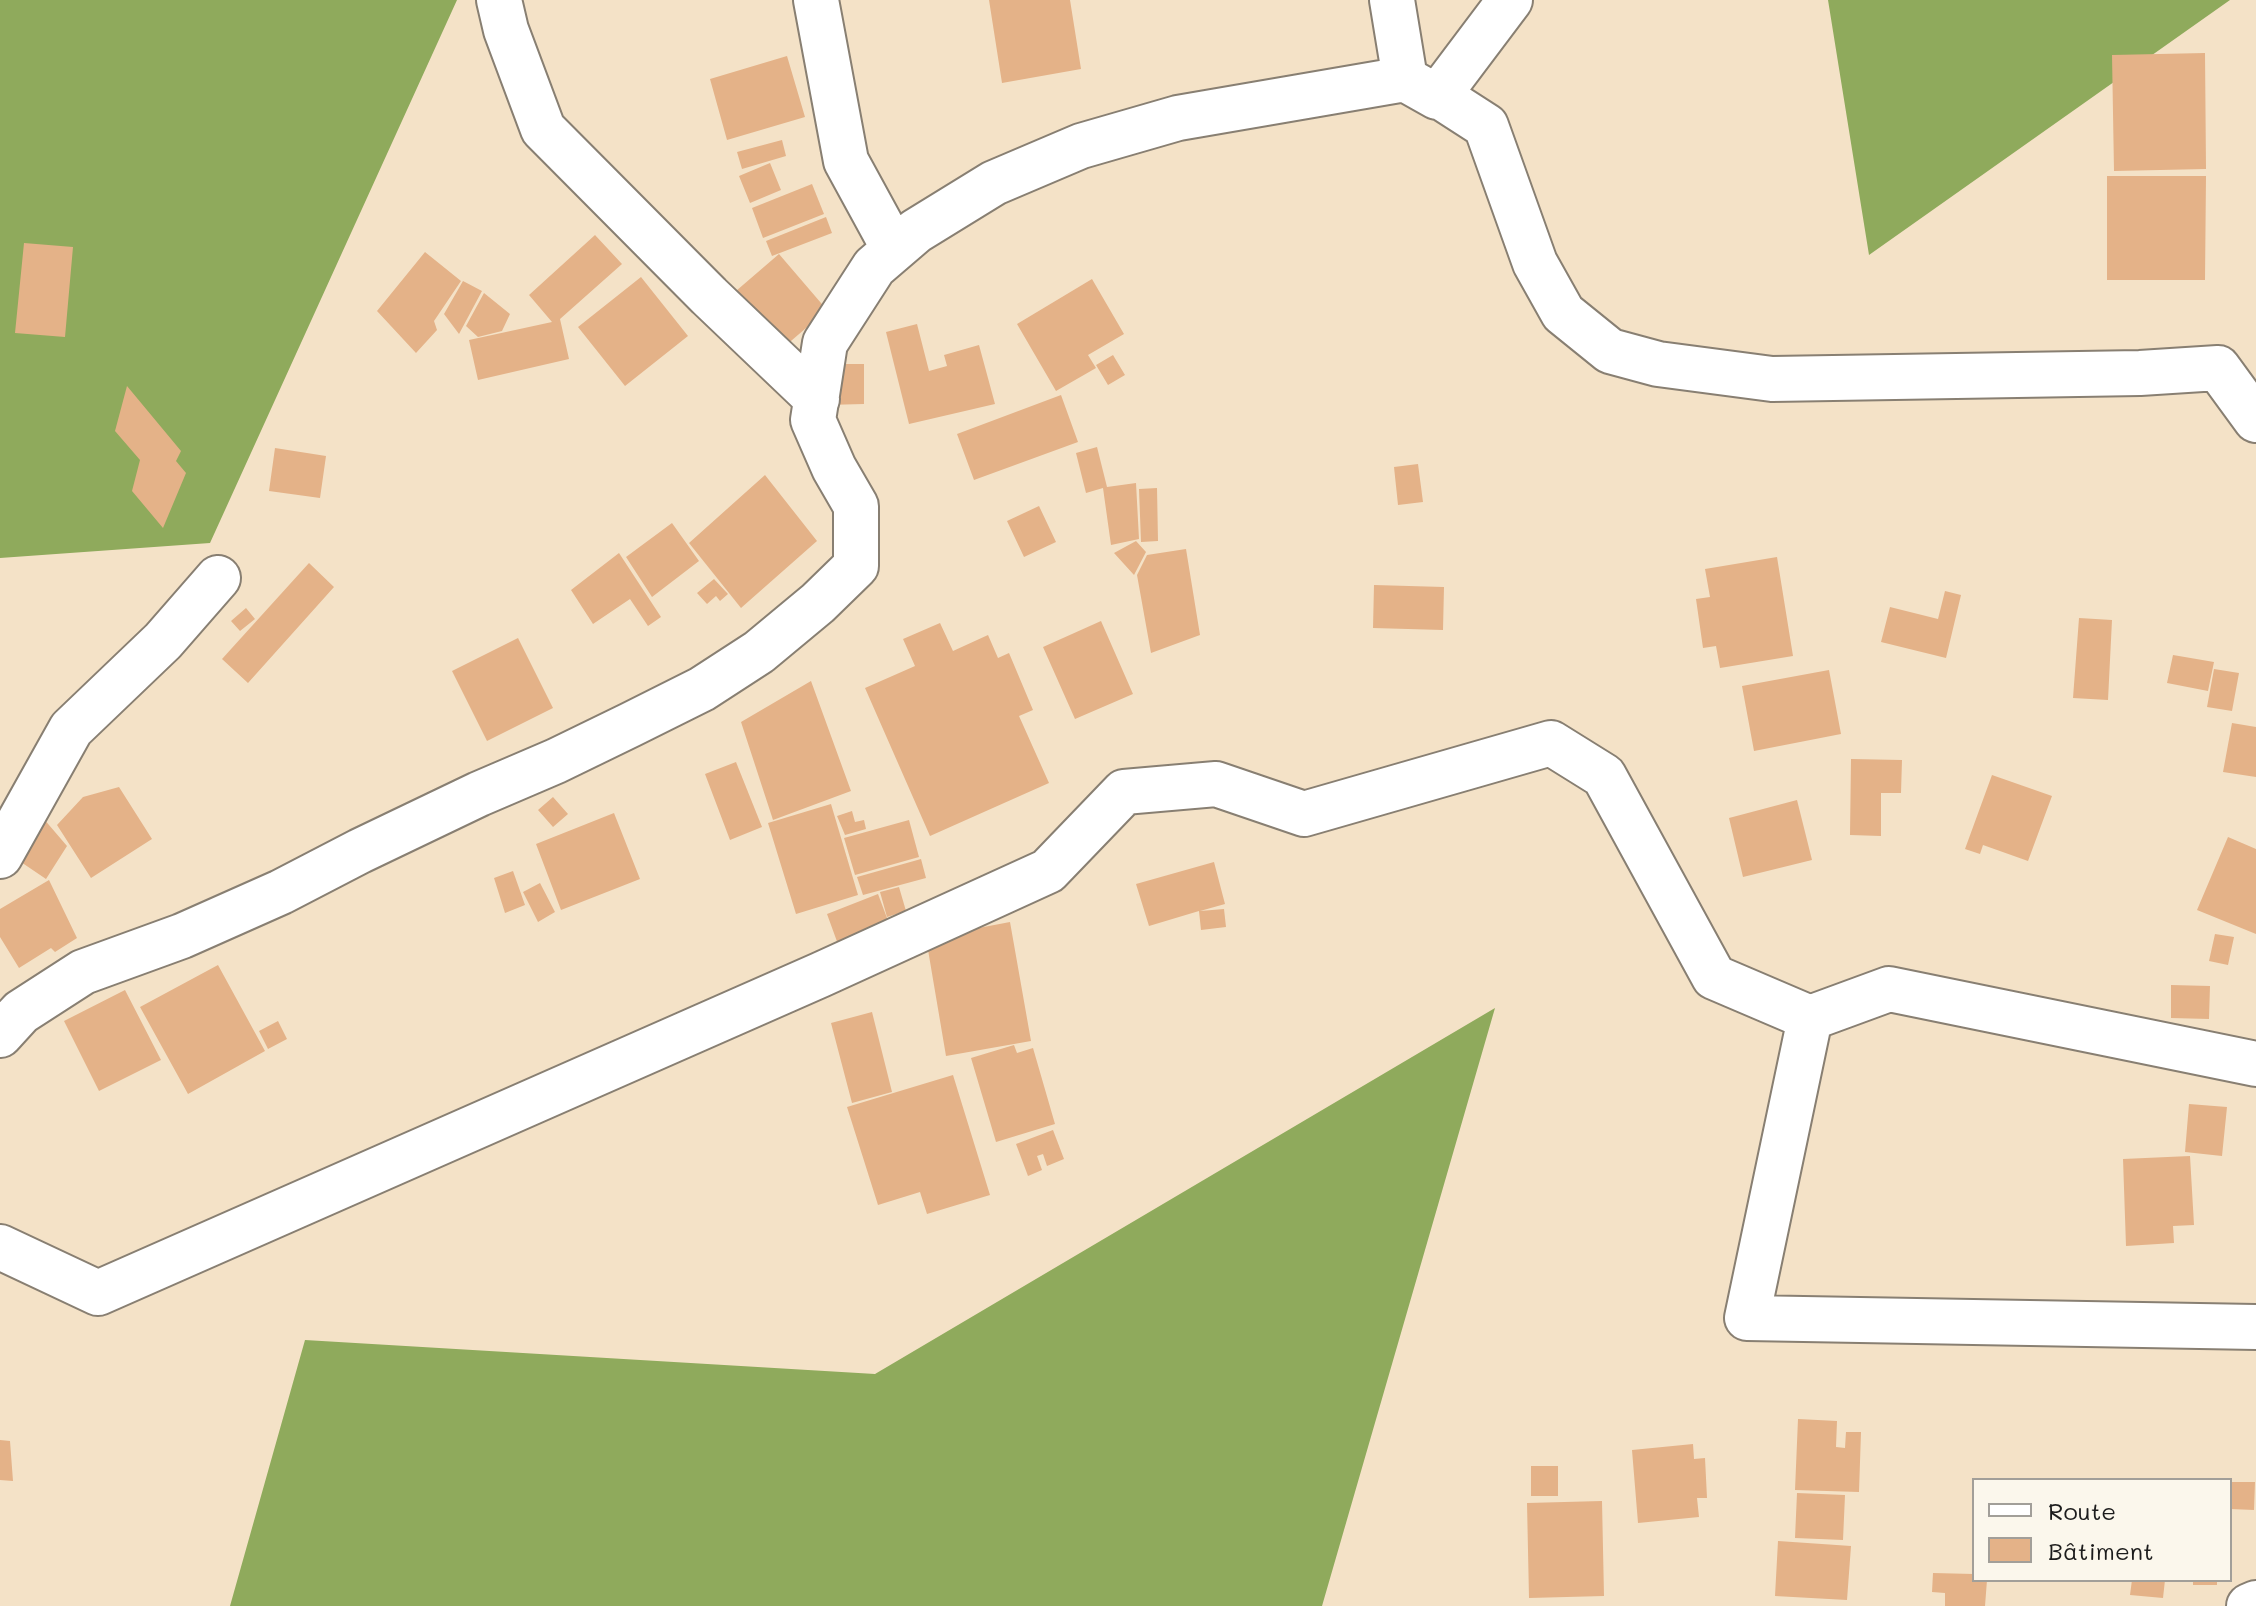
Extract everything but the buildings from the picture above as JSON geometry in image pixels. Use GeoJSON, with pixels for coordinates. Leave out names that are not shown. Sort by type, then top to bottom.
{"type":"FeatureCollection","features":[{"type":"Feature","properties":{"kind":"street"},"geometry":{"type":"LineString","coordinates":[[499,0],[506,30],[543,129],[817,399]]}},
{"type":"Feature","properties":{"kind":"street"},"geometry":{"type":"LineString","coordinates":[[816,0],[846,161],[894,249]]}},
{"type":"Feature","properties":{"kind":"street"},"geometry":{"type":"LineString","coordinates":[[1392,0],[1421,88]]}},
{"type":"Feature","properties":{"kind":"street"},"geometry":{"type":"LineString","coordinates":[[1421,88],[1510,0]]}},
{"type":"Feature","properties":{"kind":"street"},"geometry":{"type":"LineString","coordinates":[[0,1035],[21,1012],[83,972],[182,936],[281,892],[360,851],[556,761],[702,689],[759,652],[818,603],[856,566],[856,506],[834,468],[813,420],[825,343],[874,267],[916,231],[994,183],[1081,146],[1178,118],[1421,88],[1441,97],[1486,126],[1535,263],[1563,313],[1610,351],[1658,364],[1772,379],[2237,369],[2256,420]]}},
{"type":"Feature","properties":{"kind":"street"},"geometry":{"type":"LineString","coordinates":[[0,856],[71,729],[163,641],[218,578]]}},
{"type":"Feature","properties":{"kind":"street"},"geometry":{"type":"LineString","coordinates":[[0,1247],[98,1293],[806,982],[1048,871],[1124,792],[1216,784],[1304,814],[1551,743],[1604,776],[1714,977],[1810,1018],[1889,989],[2256,1064]]}},
{"type":"Feature","properties":{"kind":"street"},"geometry":{"type":"LineString","coordinates":[[1810,1018],[1747,1318],[2256,1327]]}},
{"type":"Feature","properties":{"kind":"street"},"geometry":{"type":"LineString","coordinates":[[2249,1606],[2256,1603]]}},
{"type":"Feature","properties":{"kind":"green space"},"geometry":{"type":"Polygon","coordinates":[[[0,0],[457,0],[210,543],[0,558],[0,0]]]}},
{"type":"Feature","properties":{"kind":"green space"},"geometry":{"type":"Polygon","coordinates":[[[1828,0],[2230,0],[1869,255],[1828,0]]]}},
{"type":"Feature","properties":{"kind":"green space"},"geometry":{"type":"Polygon","coordinates":[[[1495,1008],[1322,1606],[230,1606],[305,1340],[875,1374],[1495,1008]]]}}]}
